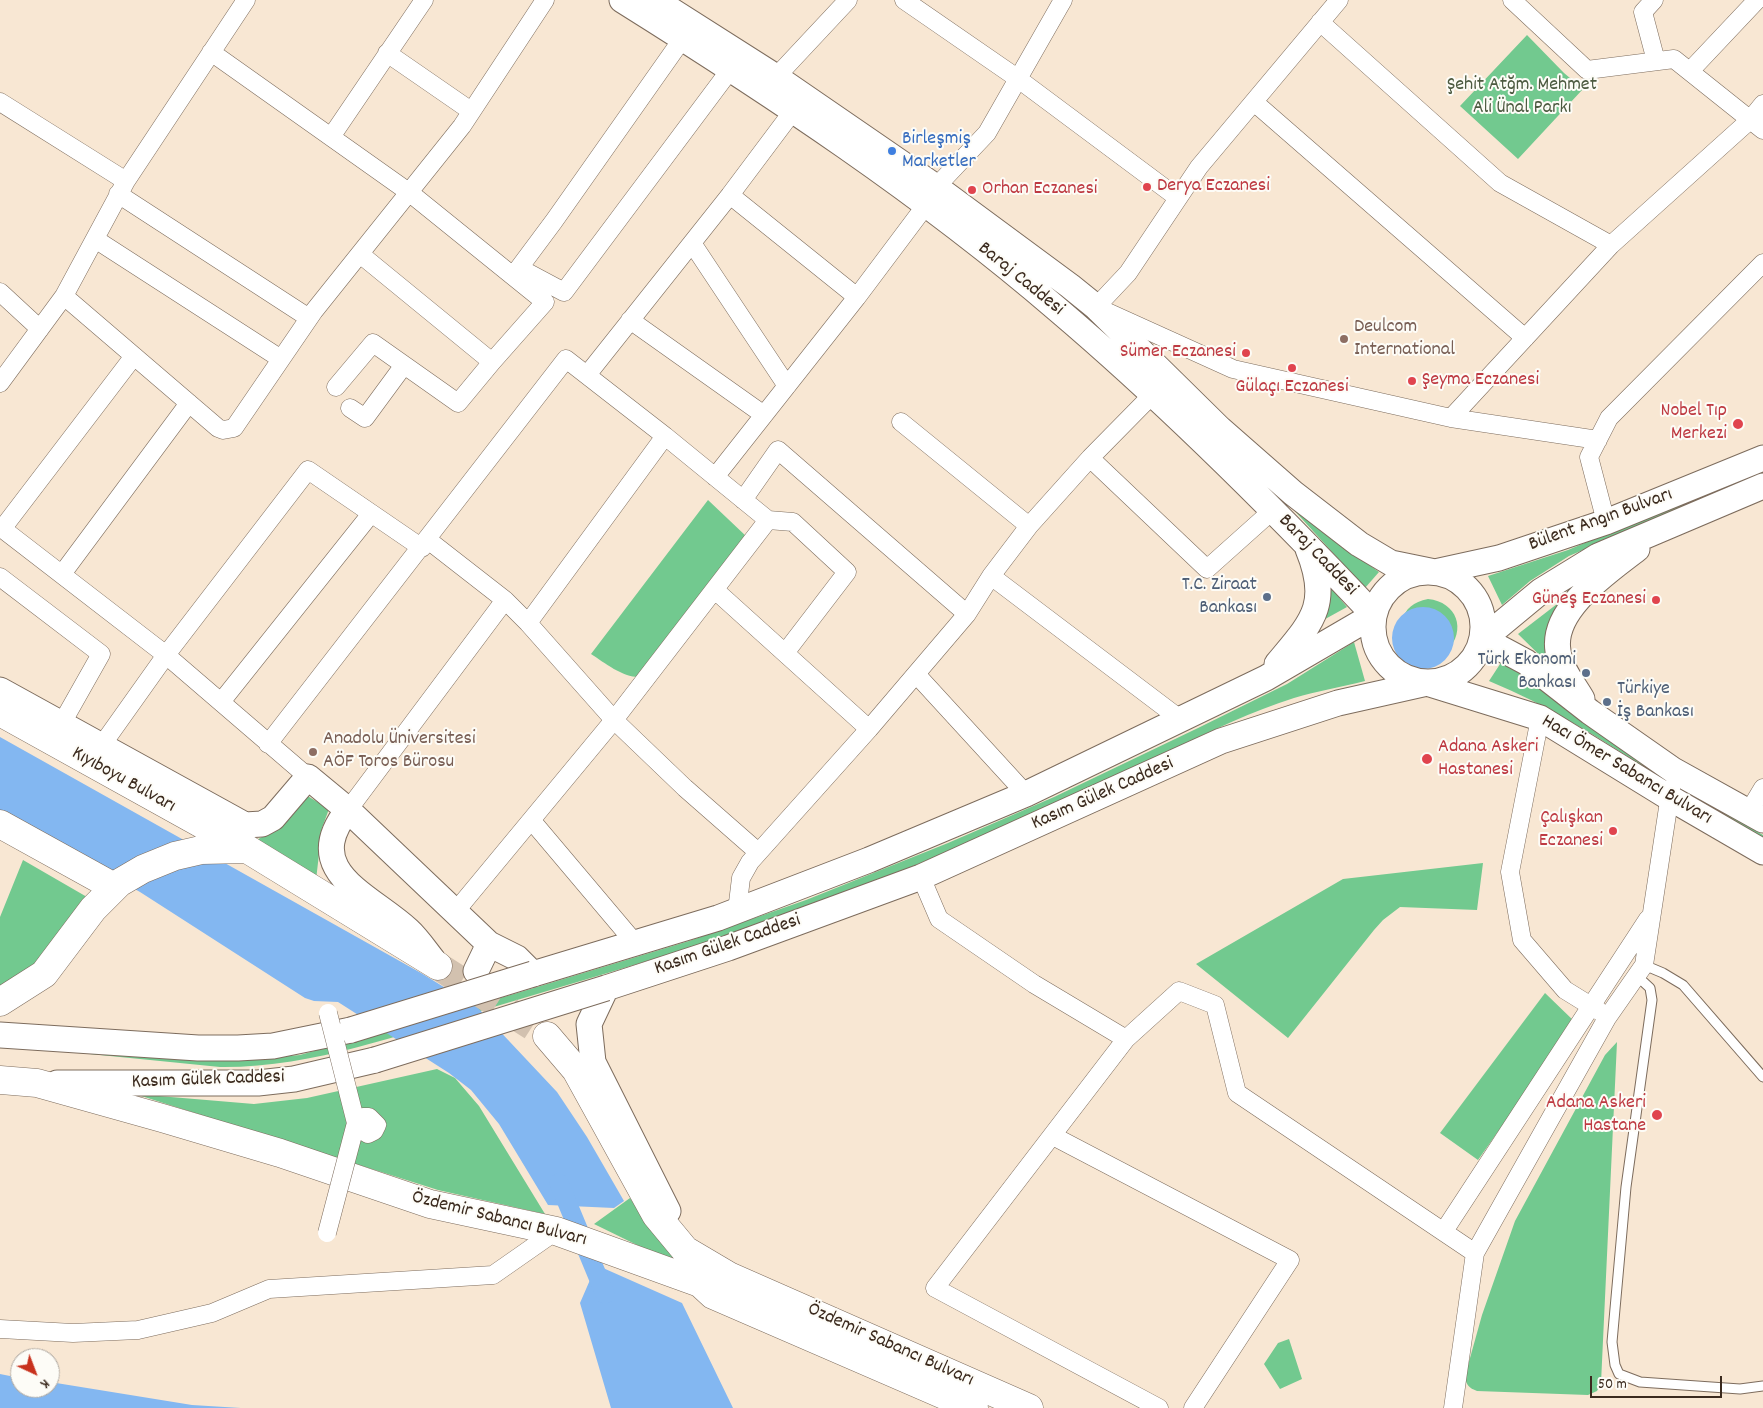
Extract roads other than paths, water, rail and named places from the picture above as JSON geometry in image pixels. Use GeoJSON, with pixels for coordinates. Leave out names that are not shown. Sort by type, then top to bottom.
{"type":"FeatureCollection","features":[{"type":"Feature","properties":{"kind":"main road","name":"Baraj Caddesi"},"geometry":{"type":"LineString","coordinates":[[622,0],[793,111],[931,196],[1096,307],[1220,429],[1293,493],[1359,544],[1391,563],[1435,572]]}},
{"type":"Feature","properties":{"kind":"main road","name":"Baraj Caddesi"},"geometry":{"type":"LineString","coordinates":[[654,0],[776,77],[931,196],[1153,394],[1273,510],[1374,615]]}},
{"type":"Feature","properties":{"kind":"main road","name":"Bülent Angın Bulvarı"},"geometry":{"type":"LineString","coordinates":[[1435,572],[1499,558],[1606,522],[1763,458]]}},
{"type":"Feature","properties":{"kind":"main road","name":"Bülent Angın Bulvarı"},"geometry":{"type":"LineString","coordinates":[[1483,638],[1541,592],[1598,556],[1669,524],[1763,486]]}},
{"type":"Feature","properties":{"kind":"main road"},"geometry":{"type":"LineString","coordinates":[[1590,712],[1563,666],[1558,653],[1556,636],[1574,601],[1669,524]]}},
{"type":"Feature","properties":{"kind":"main road"},"geometry":{"type":"LineString","coordinates":[[1266,678],[1304,632],[1318,603],[1318,573],[1305,543]]}},
{"type":"Feature","properties":{"kind":"main road"},"geometry":{"type":"LineString","coordinates":[[1418,572],[1435,572],[1452,577],[1466,587],[1477,601],[1483,619],[1483,638],[1476,656],[1463,671],[1446,680],[1426,683],[1408,680],[1391,670],[1379,655],[1373,638],[1374,615],[1377,604],[1387,589],[1401,578],[1418,572]]}},
{"type":"Feature","properties":{"kind":"main road","name":"Kasım Gülek Caddesi"},"geometry":{"type":"LineString","coordinates":[[0,1035],[198,1048],[273,1046],[351,1030],[468,995],[737,910],[869,860],[1026,794],[1266,678],[1374,615]]}},
{"type":"Feature","properties":{"kind":"main road","name":"Hacı Ömer Sabancı Bulvarı"},"geometry":{"type":"LineString","coordinates":[[1483,638],[1526,662],[1590,712],[1672,770],[1756,817]]}},
{"type":"Feature","properties":{"kind":"main road","name":"Hacı Ömer Sabancı Bulvarı"},"geometry":{"type":"LineString","coordinates":[[1426,683],[1540,718],[1670,798],[1763,852]]}},
{"type":"Feature","properties":{"kind":"main road","name":"Kasım Gülek Caddesi"},"geometry":{"type":"LineString","coordinates":[[0,1080],[37,1083],[258,1083],[294,1078],[375,1060],[728,948],[921,877],[1221,741],[1338,703],[1426,683]]}},
{"type":"Feature","properties":{"kind":"main road"},"geometry":{"type":"LineString","coordinates":[[0,690],[245,825],[262,824],[273,818],[308,778],[348,810],[489,944],[516,958],[533,974]]}},
{"type":"Feature","properties":{"kind":"main road","name":"Kıyıboyu Bulvarı"},"geometry":{"type":"LineString","coordinates":[[0,712],[247,849]]}},
{"type":"Feature","properties":{"kind":"main road"},"geometry":{"type":"LineString","coordinates":[[348,810],[337,823],[331,839],[331,857],[341,878],[409,930],[438,966]]}},
{"type":"Feature","properties":{"kind":"main road"},"geometry":{"type":"LineString","coordinates":[[0,824],[116,885]]}},
{"type":"Feature","properties":{"kind":"main road"},"geometry":{"type":"LineString","coordinates":[[0,1002],[18,993],[44,974],[93,909],[116,885],[161,861],[202,850],[247,849],[438,966]]}},
{"type":"Feature","properties":{"kind":"main road"},"geometry":{"type":"LineString","coordinates":[[468,995],[476,971],[489,944]]}},
{"type":"Feature","properties":{"kind":"main road"},"geometry":{"type":"LineString","coordinates":[[606,988],[589,1024],[594,1062],[670,1216],[711,1278]]}},
{"type":"Feature","properties":{"kind":"main road","name":"Özdemir Sabancı Bulvarı"},"geometry":{"type":"LineString","coordinates":[[547,1036],[576,1070],[656,1215],[711,1278],[713,1295],[974,1408]]}},
{"type":"Feature","properties":{"kind":"main road","name":"Özdemir Sabancı Bulvarı"},"geometry":{"type":"LineString","coordinates":[[37,1083],[280,1153],[430,1204],[556,1231],[711,1278],[1029,1408]]}},
{"type":"Feature","properties":{"kind":"street"},"geometry":{"type":"LineString","coordinates":[[0,383],[64,296],[122,187],[246,0]]}},
{"type":"Feature","properties":{"kind":"street"},"geometry":{"type":"LineString","coordinates":[[331,137],[424,0]]}},
{"type":"Feature","properties":{"kind":"street"},"geometry":{"type":"LineString","coordinates":[[64,296],[218,428],[223,430],[234,428],[309,318],[410,193],[471,111],[545,0]]}},
{"type":"Feature","properties":{"kind":"street"},"geometry":{"type":"LineString","coordinates":[[776,77],[848,0]]}},
{"type":"Feature","properties":{"kind":"street"},"geometry":{"type":"LineString","coordinates":[[904,0],[1017,78],[1178,198]]}},
{"type":"Feature","properties":{"kind":"street"},"geometry":{"type":"LineString","coordinates":[[715,477],[857,296],[931,196],[987,133],[1063,0]]}},
{"type":"Feature","properties":{"kind":"street"},"geometry":{"type":"LineString","coordinates":[[1339,0],[1199,167],[1128,273],[1096,307],[1233,369],[1451,418],[1598,440]]}},
{"type":"Feature","properties":{"kind":"street"},"geometry":{"type":"LineString","coordinates":[[1512,0],[1587,70],[1674,58],[1756,125]]}},
{"type":"Feature","properties":{"kind":"street"},"geometry":{"type":"LineString","coordinates":[[1654,0],[1643,12],[1656,61]]}},
{"type":"Feature","properties":{"kind":"street"},"geometry":{"type":"LineString","coordinates":[[1690,72],[1757,0]]}},
{"type":"Feature","properties":{"kind":"street"},"geometry":{"type":"LineString","coordinates":[[1320,22],[1500,183],[1611,245]]}},
{"type":"Feature","properties":{"kind":"street"},"geometry":{"type":"LineString","coordinates":[[683,38],[519,268],[564,292],[730,70]]}},
{"type":"Feature","properties":{"kind":"street"},"geometry":{"type":"LineString","coordinates":[[211,52],[410,193],[545,302],[458,403],[373,343],[336,387]]}},
{"type":"Feature","properties":{"kind":"street"},"geometry":{"type":"LineString","coordinates":[[387,53],[471,111]]}},
{"type":"Feature","properties":{"kind":"street"},"geometry":{"type":"LineString","coordinates":[[1254,102],[1525,338]]}},
{"type":"Feature","properties":{"kind":"street"},"geometry":{"type":"LineString","coordinates":[[1,103],[309,318]]}},
{"type":"Feature","properties":{"kind":"street"},"geometry":{"type":"LineString","coordinates":[[1451,418],[1611,245],[1756,125],[1763,104]]}},
{"type":"Feature","properties":{"kind":"street"},"geometry":{"type":"LineString","coordinates":[[586,375],[730,195],[793,111]]}},
{"type":"Feature","properties":{"kind":"street"},"geometry":{"type":"LineString","coordinates":[[730,195],[857,296]]}},
{"type":"Feature","properties":{"kind":"street"},"geometry":{"type":"LineString","coordinates":[[94,239],[281,359]]}},
{"type":"Feature","properties":{"kind":"street"},"geometry":{"type":"LineString","coordinates":[[692,243],[787,386]]}},
{"type":"Feature","properties":{"kind":"street"},"geometry":{"type":"LineString","coordinates":[[360,254],[492,362]]}},
{"type":"Feature","properties":{"kind":"street"},"geometry":{"type":"LineString","coordinates":[[1606,522],[1589,457],[1609,418],[1763,263]]}},
{"type":"Feature","properties":{"kind":"street"},"geometry":{"type":"LineString","coordinates":[[0,292],[40,329]]}},
{"type":"Feature","properties":{"kind":"street"},"geometry":{"type":"LineString","coordinates":[[630,320],[764,415]]}},
{"type":"Feature","properties":{"kind":"street"},"geometry":{"type":"LineString","coordinates":[[134,356],[1,528],[166,655],[308,778]]}},
{"type":"Feature","properties":{"kind":"street"},"geometry":{"type":"LineString","coordinates":[[268,744],[425,544],[566,359],[768,520],[793,522],[847,572],[785,653]]}},
{"type":"Feature","properties":{"kind":"street"},"geometry":{"type":"LineString","coordinates":[[350,408],[365,418],[404,365]]}},
{"type":"Feature","properties":{"kind":"street"},"geometry":{"type":"LineString","coordinates":[[737,910],[741,878],[758,852],[870,729],[967,614],[991,576],[1030,526],[1090,458],[1153,394]]}},
{"type":"Feature","properties":{"kind":"street"},"geometry":{"type":"LineString","coordinates":[[62,574],[189,403]]}},
{"type":"Feature","properties":{"kind":"street"},"geometry":{"type":"LineString","coordinates":[[901,422],[1030,526]]}},
{"type":"Feature","properties":{"kind":"street"},"geometry":{"type":"LineString","coordinates":[[528,622],[665,436]]}},
{"type":"Feature","properties":{"kind":"street"},"geometry":{"type":"LineString","coordinates":[[743,500],[778,450],[967,614]]}},
{"type":"Feature","properties":{"kind":"street"},"geometry":{"type":"LineString","coordinates":[[1090,458],[1206,569],[1273,510]]}},
{"type":"Feature","properties":{"kind":"street"},"geometry":{"type":"LineString","coordinates":[[102,745],[166,655],[308,470],[370,514],[425,544],[505,600],[528,622],[614,720],[685,788],[758,852]]}},
{"type":"Feature","properties":{"kind":"street"},"geometry":{"type":"LineString","coordinates":[[221,702],[370,514]]}},
{"type":"Feature","properties":{"kind":"street"},"geometry":{"type":"LineString","coordinates":[[455,912],[614,720],[768,520]]}},
{"type":"Feature","properties":{"kind":"street"},"geometry":{"type":"LineString","coordinates":[[991,576],[1180,719]]}},
{"type":"Feature","properties":{"kind":"street"},"geometry":{"type":"LineString","coordinates":[[0,578],[101,654],[62,723]]}},
{"type":"Feature","properties":{"kind":"street"},"geometry":{"type":"LineString","coordinates":[[715,590],[870,729]]}},
{"type":"Feature","properties":{"kind":"street"},"geometry":{"type":"LineString","coordinates":[[348,810],[505,600]]}},
{"type":"Feature","properties":{"kind":"street"},"geometry":{"type":"LineString","coordinates":[[916,674],[1026,794]]}},
{"type":"Feature","properties":{"kind":"street"},"geometry":{"type":"LineString","coordinates":[[1540,718],[1510,872],[1522,940],[1565,990],[1607,1018]]}},
{"type":"Feature","properties":{"kind":"street"},"geometry":{"type":"LineString","coordinates":[[1453,1408],[1475,1252],[1607,1018],[1640,971],[1670,798],[1672,770]]}},
{"type":"Feature","properties":{"kind":"street"},"geometry":{"type":"LineString","coordinates":[[1756,817],[1763,788]]}},
{"type":"Feature","properties":{"kind":"street"},"geometry":{"type":"LineString","coordinates":[[532,821],[634,943]]}},
{"type":"Feature","properties":{"kind":"street"},"geometry":{"type":"LineString","coordinates":[[921,877],[939,919],[1034,984],[1126,1039]]}},
{"type":"Feature","properties":{"kind":"street"},"geometry":{"type":"LineString","coordinates":[[1444,1231],[1651,914]]}},
{"type":"Feature","properties":{"kind":"street"},"geometry":{"type":"LineString","coordinates":[[1159,1408],[935,1288],[1126,1039],[1179,991],[1215,1005],[1237,1093],[1475,1252]]}},
{"type":"Feature","properties":{"kind":"street"},"geometry":{"type":"LineString","coordinates":[[327,1233],[356,1123],[328,1013]]}},
{"type":"Feature","properties":{"kind":"street"},"geometry":{"type":"LineString","coordinates":[[1053,1136],[1290,1260],[1193,1408]]}},
{"type":"Feature","properties":{"kind":"street"},"geometry":{"type":"LineString","coordinates":[[0,1329],[73,1333],[138,1330],[212,1313],[269,1289],[493,1275],[556,1231]]}},
{"type":"Feature","properties":{"kind":"lane"},"geometry":{"type":"LineString","coordinates":[[1640,971],[1663,973],[1684,986],[1763,1077]]}},
{"type":"Feature","properties":{"kind":"lane"},"geometry":{"type":"LineString","coordinates":[[1640,971],[1650,988],[1652,1000],[1626,1187],[1612,1342],[1615,1365],[1619,1374],[1640,1382],[1740,1390],[1763,1386]]}},
{"type":"Feature","properties":{"kind":"water"},"geometry":{"type":"Polygon","coordinates":[[[1423,607],[1435,610],[1445,616],[1451,626],[1454,638],[1451,650],[1445,660],[1435,666],[1423,669],[1411,666],[1401,660],[1395,650],[1392,638],[1395,626],[1401,616],[1411,610],[1423,607]]]}},
{"type":"Feature","properties":{"kind":"water"},"geometry":{"type":"Polygon","coordinates":[[[0,737],[421,973],[478,1008],[557,1092],[587,1137],[624,1201],[614,1208],[548,1205],[499,1124],[471,1090],[449,1073],[338,1002],[314,1001],[305,998],[140,892],[0,813],[0,737]]]}},
{"type":"Feature","properties":{"kind":"water"},"geometry":{"type":"Polygon","coordinates":[[[603,1268],[682,1303],[733,1408],[611,1408],[580,1303],[593,1273],[603,1268]]]}},
{"type":"Feature","properties":{"kind":"water"},"geometry":{"type":"Polygon","coordinates":[[[0,1374],[10,1376],[10,1398],[60,1398],[60,1384],[192,1405],[241,1408],[0,1408],[0,1374]]]}},
{"type":"Feature","properties":{"kind":"waterway"},"geometry":{"type":"LineString","coordinates":[[559,1183],[605,1294]]}},
{"type":"Feature","properties":{"kind":"tunnel"},"geometry":{"type":"LineString","coordinates":[[438,966],[547,1036]]}},
{"type":"Feature","properties":{"kind":"place","name":"Birleşmiş Marketler"},"geometry":{"type":"Point","coordinates":[892,151]}},
{"type":"Feature","properties":{"kind":"place","name":"Derya Eczanesi"},"geometry":{"type":"Point","coordinates":[1147,187]}},
{"type":"Feature","properties":{"kind":"place","name":"Orhan Eczanesi"},"geometry":{"type":"Point","coordinates":[972,190]}},
{"type":"Feature","properties":{"kind":"place","name":"Deulcom International"},"geometry":{"type":"Point","coordinates":[1344,339]}},
{"type":"Feature","properties":{"kind":"place","name":"Sümer Eczanesi"},"geometry":{"type":"Point","coordinates":[1246,353]}},
{"type":"Feature","properties":{"kind":"place","name":"Gülaçı Eczanesi"},"geometry":{"type":"Point","coordinates":[1292,368]}},
{"type":"Feature","properties":{"kind":"place","name":"Şeyma Eczanesi"},"geometry":{"type":"Point","coordinates":[1412,381]}},
{"type":"Feature","properties":{"kind":"place","name":"Nobel Tıp Merkezi"},"geometry":{"type":"Point","coordinates":[1738,424]}},
{"type":"Feature","properties":{"kind":"place","name":"T.C. Ziraat Bankası"},"geometry":{"type":"Point","coordinates":[1267,597]}},
{"type":"Feature","properties":{"kind":"place","name":"Güneş Eczanesi"},"geometry":{"type":"Point","coordinates":[1656,600]}},
{"type":"Feature","properties":{"kind":"place","name":"Türk Ekonomi Bankası"},"geometry":{"type":"Point","coordinates":[1586,673]}},
{"type":"Feature","properties":{"kind":"place","name":"Türkiye İş Bankası"},"geometry":{"type":"Point","coordinates":[1607,702]}},
{"type":"Feature","properties":{"kind":"place","name":"Anadolu Üniversitesi AÖF Toros Bürosu"},"geometry":{"type":"Point","coordinates":[313,752]}},
{"type":"Feature","properties":{"kind":"place","name":"Adana Askeri Hastanesi"},"geometry":{"type":"Point","coordinates":[1427,759]}},
{"type":"Feature","properties":{"kind":"place","name":"Çalışkan Eczanesi"},"geometry":{"type":"Point","coordinates":[1613,831]}},
{"type":"Feature","properties":{"kind":"place","name":"Adana Askeri Hastane"},"geometry":{"type":"Point","coordinates":[1657,1115]}},
{"type":"Feature","properties":{"kind":"park label","name":"Şehit Atğm. Mehmet Ali Ünal Parkı"},"geometry":{"type":"Point","coordinates":[1522,98]}}]}
